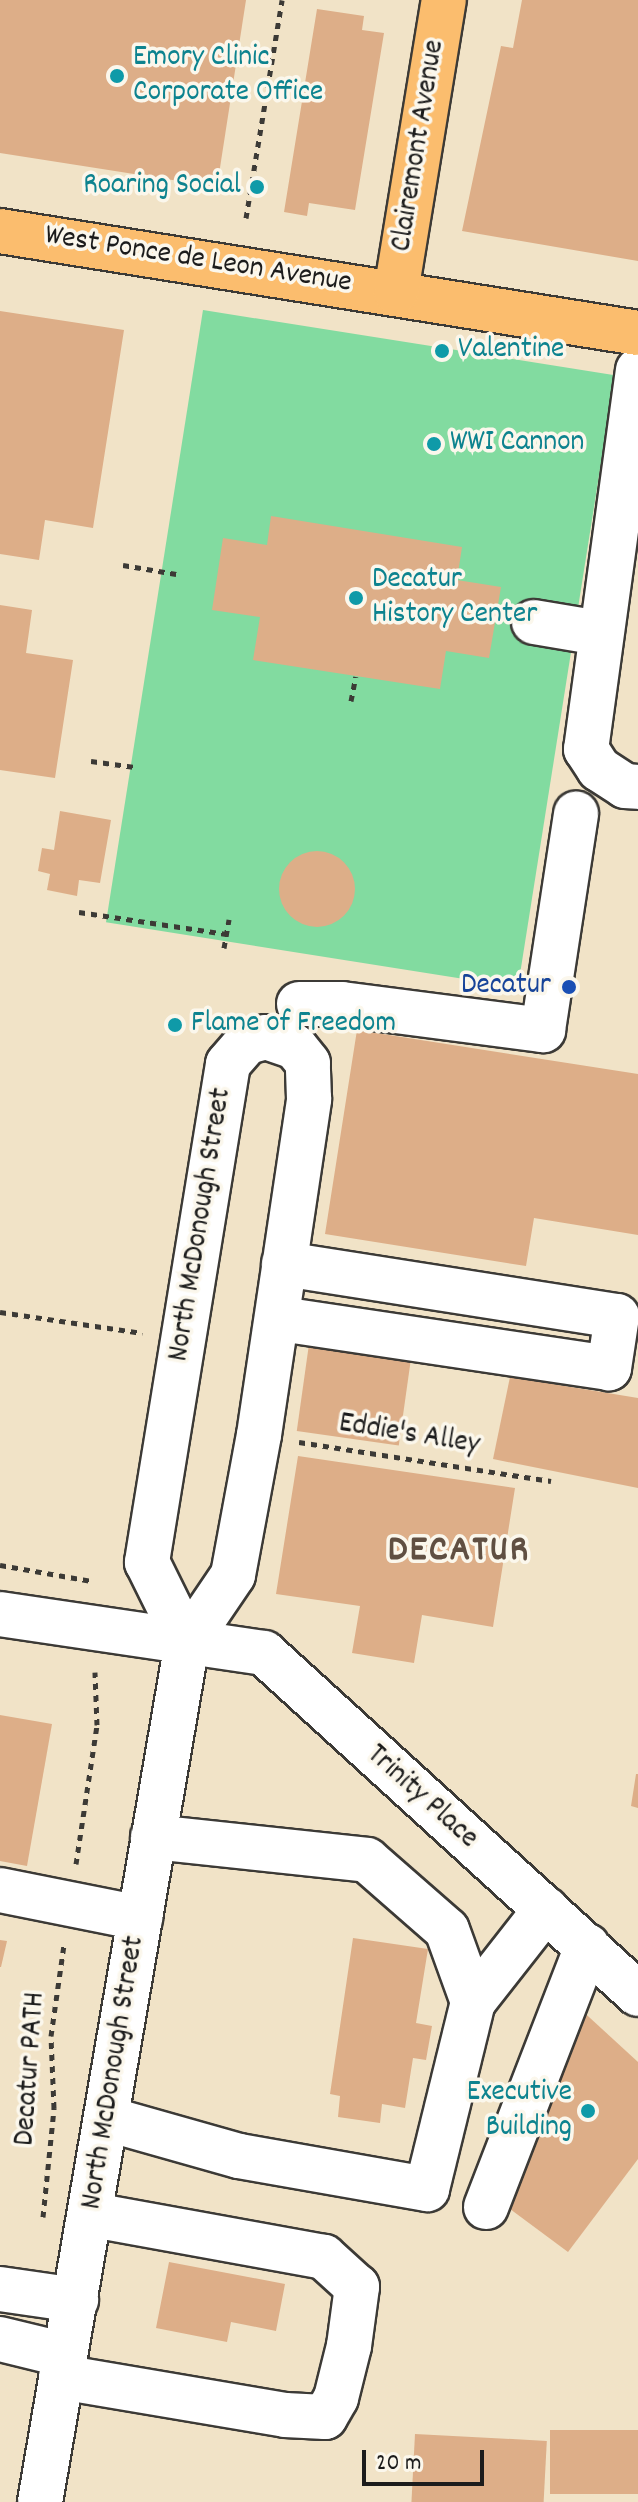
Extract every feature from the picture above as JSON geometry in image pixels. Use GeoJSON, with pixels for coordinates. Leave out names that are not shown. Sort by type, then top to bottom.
{"type":"FeatureCollection","features":[{"type":"Feature","properties":{"kind":"main road","name":"Clairemont Avenue"},"geometry":{"type":"LineString","coordinates":[[396,292],[444,0]]}},
{"type":"Feature","properties":{"kind":"main road","name":"West Ponce de Leon Avenue"},"geometry":{"type":"LineString","coordinates":[[0,231],[638,333]]}},
{"type":"Feature","properties":{"kind":"street"},"geometry":{"type":"LineString","coordinates":[[638,370],[587,717],[586,749],[599,769],[625,786],[638,787]]}},
{"type":"Feature","properties":{"kind":"street"},"geometry":{"type":"LineString","coordinates":[[534,622],[600,633]]}},
{"type":"Feature","properties":{"kind":"street"},"geometry":{"type":"LineString","coordinates":[[299,1004],[342,1004],[543,1030],[576,814]]}},
{"type":"Feature","properties":{"kind":"street","name":"North McDonough Street"},"geometry":{"type":"LineString","coordinates":[[40,2502],[92,2215],[187,1643],[233,1575],[259,1435],[309,1099],[308,1063],[295,1047],[266,1037],[247,1042],[228,1064],[147,1562],[187,1643]]}},
{"type":"Feature","properties":{"kind":"street"},"geometry":{"type":"LineString","coordinates":[[284,1264],[617,1316],[625,1347],[609,1368],[295,1321]]}},
{"type":"Feature","properties":{"kind":"street","name":"Trinity Place"},"geometry":{"type":"LineString","coordinates":[[0,1614],[264,1653],[638,1994]]}},
{"type":"Feature","properties":{"kind":"street"},"geometry":{"type":"LineString","coordinates":[[153,1837],[288,1854],[367,1860],[447,1930],[473,2002]]}},
{"type":"Feature","properties":{"kind":"street"},"geometry":{"type":"LineString","coordinates":[[0,1890],[140,1918]]}},
{"type":"Feature","properties":{"kind":"street"},"geometry":{"type":"LineString","coordinates":[[427,2189],[473,2002],[546,1909]]}},
{"type":"Feature","properties":{"kind":"street"},"geometry":{"type":"LineString","coordinates":[[108,2119],[239,2156],[427,2189],[500,2217],[587,1946]]}},
{"type":"Feature","properties":{"kind":"street"},"geometry":{"type":"LineString","coordinates":[[0,2339],[63,2366],[285,2415],[325,2417],[336,2398],[349,2346],[357,2287],[324,2257],[92,2215]]}},
{"type":"Feature","properties":{"kind":"street"},"geometry":{"type":"LineString","coordinates":[[0,2289],[76,2300]]}},
{"type":"Feature","properties":{"kind":"path"},"geometry":{"type":"LineString","coordinates":[[246,218],[282,0]]}},
{"type":"Feature","properties":{"kind":"path"},"geometry":{"type":"LineString","coordinates":[[123,565],[176,574]]}},
{"type":"Feature","properties":{"kind":"path"},"geometry":{"type":"LineString","coordinates":[[351,701],[356,676]]}},
{"type":"Feature","properties":{"kind":"path"},"geometry":{"type":"LineString","coordinates":[[91,761],[135,767]]}},
{"type":"Feature","properties":{"kind":"path"},"geometry":{"type":"LineString","coordinates":[[79,912],[226,934]]}},
{"type":"Feature","properties":{"kind":"path"},"geometry":{"type":"LineString","coordinates":[[224,948],[229,919]]}},
{"type":"Feature","properties":{"kind":"path"},"geometry":{"type":"LineString","coordinates":[[0,1312],[183,1339]]}},
{"type":"Feature","properties":{"kind":"path","name":"Eddie's Alley"},"geometry":{"type":"LineString","coordinates":[[259,1435],[551,1481]]}},
{"type":"Feature","properties":{"kind":"path"},"geometry":{"type":"LineString","coordinates":[[0,1565],[108,1584]]}},
{"type":"Feature","properties":{"kind":"path","name":"Decatur PATH"},"geometry":{"type":"LineString","coordinates":[[43,2226],[54,2108],[51,2036],[97,1725],[93,1685]]}},
{"type":"Feature","properties":{"kind":"green space"},"geometry":{"type":"Polygon","coordinates":[[[203,310],[615,375],[518,988],[106,922],[203,310]]]}},
{"type":"Feature","properties":{"kind":"building","name":"Emory Clinic Corporate Office"},"geometry":{"type":"Polygon","coordinates":[[[0,0],[246,0],[217,187],[0,153],[0,0]]]}},
{"type":"Feature","properties":{"kind":"building"},"geometry":{"type":"Polygon","coordinates":[[[522,0],[638,0],[638,261],[462,231],[501,46],[513,48],[522,0]]]}},
{"type":"Feature","properties":{"kind":"building"},"geometry":{"type":"Polygon","coordinates":[[[317,9],[364,16],[362,30],[384,33],[355,210],[309,203],[307,216],[284,212],[317,9]]]}},
{"type":"Feature","properties":{"kind":"building"},"geometry":{"type":"Polygon","coordinates":[[[0,311],[124,330],[93,528],[45,520],[39,560],[0,554],[0,311]]]}},
{"type":"Feature","properties":{"kind":"building","name":"Decatur History Center"},"geometry":{"type":"Polygon","coordinates":[[[271,516],[462,547],[457,580],[501,587],[489,658],[446,651],[440,689],[253,660],[260,617],[212,610],[223,538],[267,545],[271,516]]]}},
{"type":"Feature","properties":{"kind":"building"},"geometry":{"type":"Polygon","coordinates":[[[0,605],[32,610],[26,653],[73,660],[55,778],[0,770],[0,605]]]}},
{"type":"Feature","properties":{"kind":"building"},"geometry":{"type":"Polygon","coordinates":[[[60,811],[111,820],[100,883],[79,880],[77,896],[47,890],[50,874],[38,871],[42,848],[54,850],[60,811]]]}},
{"type":"Feature","properties":{"kind":"building"},"geometry":{"type":"Polygon","coordinates":[[[310,851],[324,851],[338,857],[349,868],[355,889],[352,904],[344,916],[324,927],[310,927],[296,921],[285,910],[279,896],[279,882],[285,868],[296,857],[310,851]]]}},
{"type":"Feature","properties":{"kind":"building"},"geometry":{"type":"Polygon","coordinates":[[[357,1030],[638,1074],[638,1235],[534,1218],[526,1266],[325,1234],[357,1030]]]}},
{"type":"Feature","properties":{"kind":"building"},"geometry":{"type":"Polygon","coordinates":[[[310,1337],[412,1351],[399,1445],[297,1431],[310,1337]]]}},
{"type":"Feature","properties":{"kind":"building"},"geometry":{"type":"Polygon","coordinates":[[[510,1377],[638,1398],[638,1488],[493,1459],[510,1377]]]}},
{"type":"Feature","properties":{"kind":"building"},"geometry":{"type":"Polygon","coordinates":[[[298,1456],[515,1488],[493,1627],[422,1615],[414,1663],[352,1653],[360,1606],[276,1594],[298,1456]]]}},
{"type":"Feature","properties":{"kind":"building"},"geometry":{"type":"Polygon","coordinates":[[[0,1715],[52,1724],[27,1866],[0,1861],[0,1715]]]}},
{"type":"Feature","properties":{"kind":"building"},"geometry":{"type":"Polygon","coordinates":[[[638,1774],[638,1808],[631,1806],[638,1774]]]}},
{"type":"Feature","properties":{"kind":"building"},"geometry":{"type":"Polygon","coordinates":[[[353,1938],[428,1949],[416,2023],[432,2026],[426,2060],[413,2058],[405,2108],[382,2104],[380,2123],[338,2117],[340,2096],[330,2094],[353,1938]]]}},
{"type":"Feature","properties":{"kind":"building"},"geometry":{"type":"Polygon","coordinates":[[[0,1940],[7,1941],[1,1967],[0,1967],[0,1940]]]}},
{"type":"Feature","properties":{"kind":"building","name":"Executive Building"},"geometry":{"type":"Polygon","coordinates":[[[577,2006],[638,2062],[638,2159],[568,2252],[502,2203],[577,2006]]]}},
{"type":"Feature","properties":{"kind":"building"},"geometry":{"type":"Polygon","coordinates":[[[169,2262],[285,2284],[276,2331],[231,2322],[227,2342],[156,2328],[169,2262]]]}},
{"type":"Feature","properties":{"kind":"building"},"geometry":{"type":"Polygon","coordinates":[[[550,2430],[638,2430],[638,2494],[550,2494],[550,2430]]]}},
{"type":"Feature","properties":{"kind":"building"},"geometry":{"type":"Polygon","coordinates":[[[415,2434],[547,2441],[544,2502],[411,2502],[415,2434]]]}},
{"type":"Feature","properties":{"kind":"place","name":"Emory Clinic Corporate Office"},"geometry":{"type":"Point","coordinates":[117,76]}},
{"type":"Feature","properties":{"kind":"place","name":"Roaring Social"},"geometry":{"type":"Point","coordinates":[257,187]}},
{"type":"Feature","properties":{"kind":"place","name":"Valentine"},"geometry":{"type":"Point","coordinates":[442,351]}},
{"type":"Feature","properties":{"kind":"place","name":"WWI Cannon"},"geometry":{"type":"Point","coordinates":[434,444]}},
{"type":"Feature","properties":{"kind":"place","name":"Decatur History Center"},"geometry":{"type":"Point","coordinates":[356,598]}},
{"type":"Feature","properties":{"kind":"place","name":"Decatur"},"geometry":{"type":"Point","coordinates":[569,987]}},
{"type":"Feature","properties":{"kind":"place","name":"Flame of Freedom"},"geometry":{"type":"Point","coordinates":[175,1025]}},
{"type":"Feature","properties":{"kind":"place","name":"Executive Building"},"geometry":{"type":"Point","coordinates":[588,2111]}},
{"type":"Feature","properties":{"kind":"district","name":"DECATUR"},"geometry":{"type":"Point","coordinates":[459,1552]}}]}
